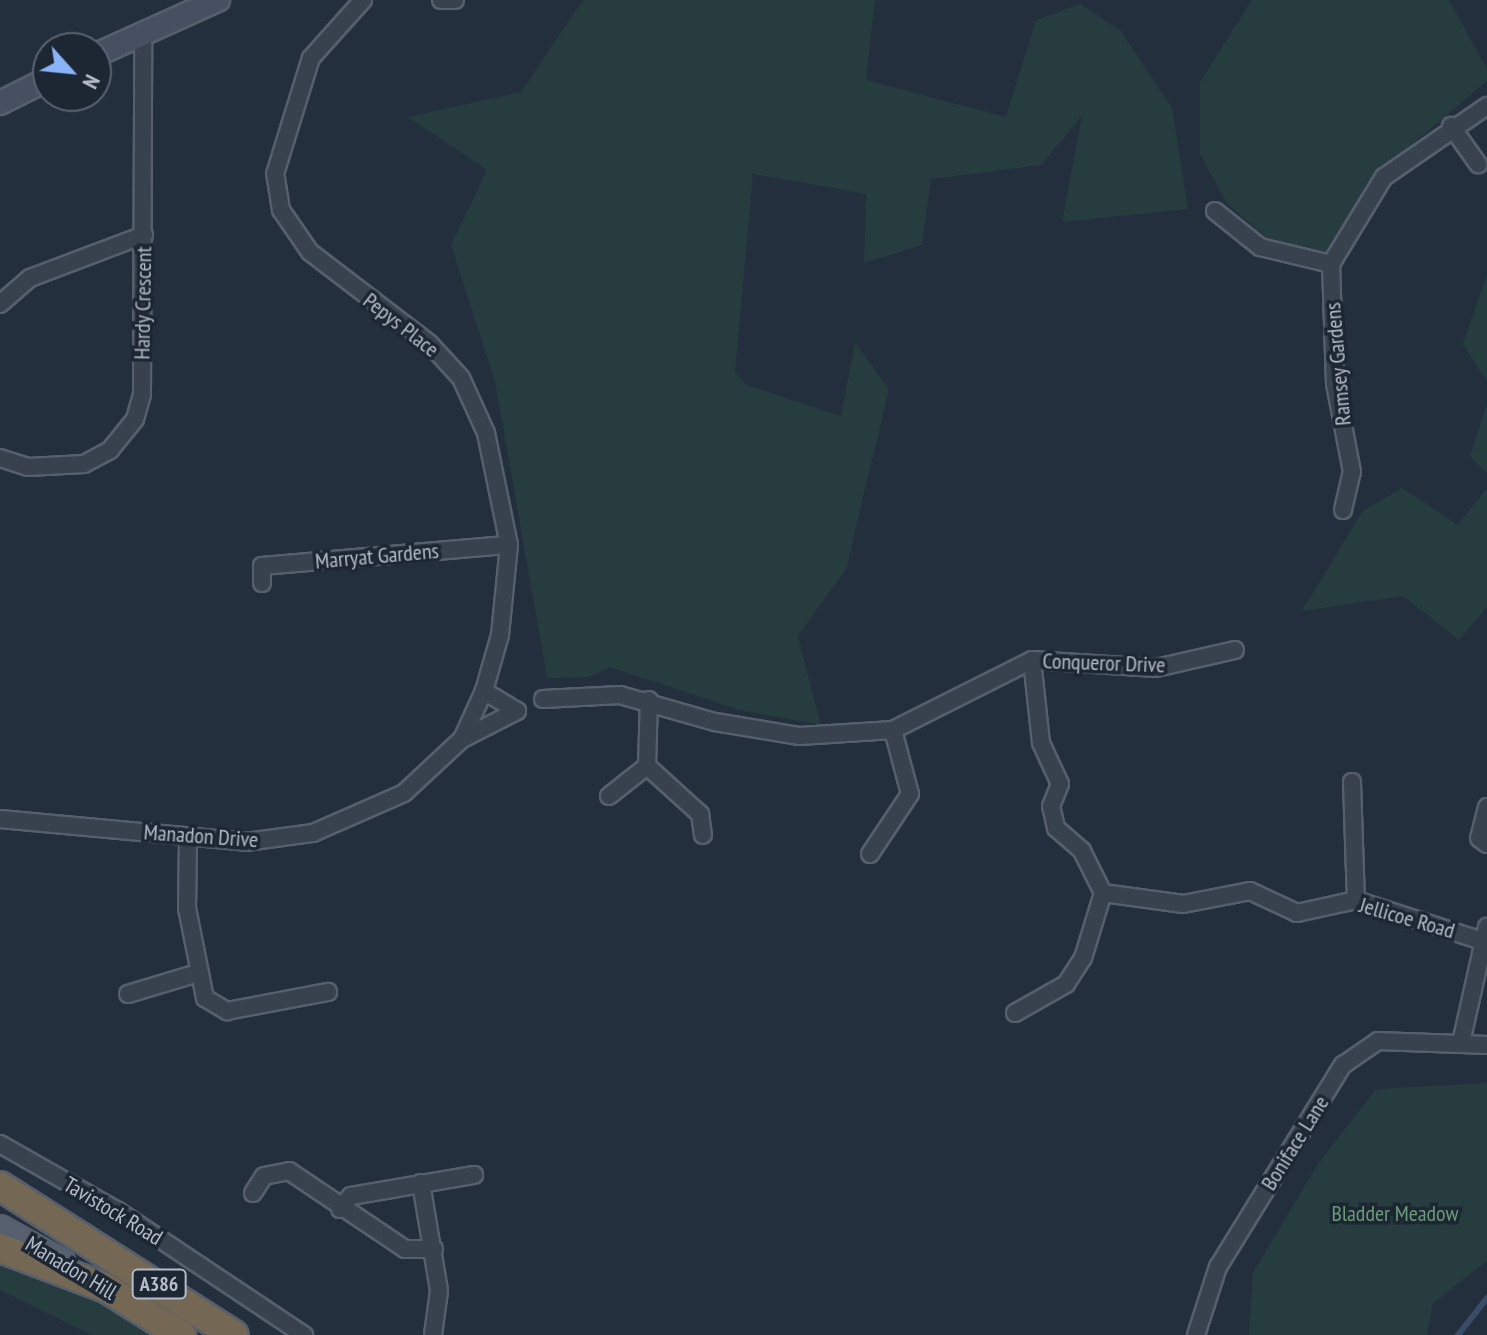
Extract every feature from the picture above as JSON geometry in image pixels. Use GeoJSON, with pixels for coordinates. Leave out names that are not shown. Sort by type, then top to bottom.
{"type":"FeatureCollection","features":[{"type":"Feature","properties":{"kind":"highway"},"geometry":{"type":"LineString","coordinates":[[0,1186],[81,1236]]}},
{"type":"Feature","properties":{"kind":"highway","name":"Manadon Hill"},"geometry":{"type":"LineString","coordinates":[[81,1236],[234,1335]]}},
{"type":"Feature","properties":{"kind":"highway"},"geometry":{"type":"LineString","coordinates":[[0,1248],[106,1288]]}},
{"type":"Feature","properties":{"kind":"highway","name":"Manadon Hill"},"geometry":{"type":"LineString","coordinates":[[106,1288],[181,1335]]}},
{"type":"Feature","properties":{"kind":"main road","name":"Manadon Hill"},"geometry":{"type":"LineString","coordinates":[[0,1201],[81,1236]]}},
{"type":"Feature","properties":{"kind":"main road","name":"Manadon Hill"},"geometry":{"type":"LineString","coordinates":[[0,1228],[106,1288]]}},
{"type":"Feature","properties":{"kind":"street"},"geometry":{"type":"LineString","coordinates":[[112,47],[218,0]]}},
{"type":"Feature","properties":{"kind":"street","name":"Pepys Place"},"geometry":{"type":"LineString","coordinates":[[363,0],[311,58],[275,174],[281,210],[310,252],[429,343],[461,378],[486,433],[509,545],[500,635],[484,691]]}},
{"type":"Feature","properties":{"kind":"street"},"geometry":{"type":"LineString","coordinates":[[441,0],[455,0]]}},
{"type":"Feature","properties":{"kind":"street","name":"Hardy Crescent"},"geometry":{"type":"LineString","coordinates":[[0,458],[28,467],[84,464],[110,450],[135,419],[142,394],[143,31]]}},
{"type":"Feature","properties":{"kind":"street"},"geometry":{"type":"LineString","coordinates":[[0,103],[32,87]]}},
{"type":"Feature","properties":{"kind":"street"},"geometry":{"type":"LineString","coordinates":[[1215,211],[1260,247],[1331,264],[1384,177],[1451,126],[1487,106]]}},
{"type":"Feature","properties":{"kind":"street"},"geometry":{"type":"LineString","coordinates":[[1451,126],[1478,164]]}},
{"type":"Feature","properties":{"kind":"street"},"geometry":{"type":"LineString","coordinates":[[0,304],[30,278],[144,235]]}},
{"type":"Feature","properties":{"kind":"street","name":"Ramsey Gardens"},"geometry":{"type":"LineString","coordinates":[[1331,264],[1335,384],[1352,472],[1343,510]]}},
{"type":"Feature","properties":{"kind":"street","name":"Marryat Gardens"},"geometry":{"type":"LineString","coordinates":[[262,583],[262,566],[509,545]]}},
{"type":"Feature","properties":{"kind":"street","name":"Conqueror Drive"},"geometry":{"type":"LineString","coordinates":[[543,699],[592,693],[649,700],[765,732],[893,730],[1032,660],[1156,668],[1235,650]]}},
{"type":"Feature","properties":{"kind":"street"},"geometry":{"type":"LineString","coordinates":[[1015,1013],[1066,984],[1083,958],[1103,893],[1082,851],[1056,828],[1051,806],[1060,784],[1041,743],[1032,660]]}},
{"type":"Feature","properties":{"kind":"street"},"geometry":{"type":"LineString","coordinates":[[462,739],[517,711],[484,691]]}},
{"type":"Feature","properties":{"kind":"street","name":"Manadon Drive"},"geometry":{"type":"LineString","coordinates":[[0,819],[188,838],[282,840],[350,822],[391,804],[462,739],[484,691]]}},
{"type":"Feature","properties":{"kind":"street"},"geometry":{"type":"LineString","coordinates":[[649,700],[647,766],[700,814],[703,835]]}},
{"type":"Feature","properties":{"kind":"street"},"geometry":{"type":"LineString","coordinates":[[870,854],[910,794],[893,730]]}},
{"type":"Feature","properties":{"kind":"street"},"geometry":{"type":"LineString","coordinates":[[609,796],[647,766]]}},
{"type":"Feature","properties":{"kind":"street"},"geometry":{"type":"LineString","coordinates":[[1352,782],[1356,900]]}},
{"type":"Feature","properties":{"kind":"street"},"geometry":{"type":"LineString","coordinates":[[1487,807],[1479,838],[1487,844]]}},
{"type":"Feature","properties":{"kind":"street"},"geometry":{"type":"LineString","coordinates":[[188,838],[187,908],[205,998],[227,1011],[328,992]]}},
{"type":"Feature","properties":{"kind":"street","name":"Jellicoe Road"},"geometry":{"type":"LineString","coordinates":[[1103,893],[1183,904],[1250,891],[1297,913],[1356,900],[1483,934]]}},
{"type":"Feature","properties":{"kind":"street"},"geometry":{"type":"LineString","coordinates":[[1461,1043],[1483,934]]}},
{"type":"Feature","properties":{"kind":"street"},"geometry":{"type":"LineString","coordinates":[[128,994],[198,973]]}},
{"type":"Feature","properties":{"kind":"street","name":"Boniface Lane"},"geometry":{"type":"LineString","coordinates":[[1196,1335],[1218,1267],[1343,1065],[1378,1041],[1487,1045]]}},
{"type":"Feature","properties":{"kind":"street","name":"Tavistock Road"},"geometry":{"type":"LineString","coordinates":[[0,1144],[118,1211],[304,1335]]}},
{"type":"Feature","properties":{"kind":"street"},"geometry":{"type":"LineString","coordinates":[[253,1193],[264,1176],[289,1171],[340,1209],[405,1249],[434,1249]]}},
{"type":"Feature","properties":{"kind":"street"},"geometry":{"type":"LineString","coordinates":[[340,1209],[351,1196],[474,1175]]}},
{"type":"Feature","properties":{"kind":"street"},"geometry":{"type":"LineString","coordinates":[[421,1183],[434,1249],[433,1335]]}},
{"type":"Feature","properties":{"kind":"green space"},"geometry":{"type":"Polygon","coordinates":[[[583,0],[875,0],[866,80],[1006,117],[1036,20],[1080,4],[1121,31],[1172,108],[1188,209],[1062,222],[1082,116],[1041,165],[931,179],[922,245],[864,263],[866,194],[753,174],[735,372],[746,385],[841,416],[855,343],[889,389],[846,569],[798,636],[821,725],[740,710],[610,667],[589,677],[547,678],[495,381],[451,245],[487,170],[408,117],[521,92],[583,0]]]}},
{"type":"Feature","properties":{"kind":"green space"},"geometry":{"type":"Polygon","coordinates":[[[1252,0],[1449,0],[1487,69],[1487,81],[1383,169],[1327,252],[1267,239],[1226,202],[1200,154],[1200,82],[1252,0]]]}},
{"type":"Feature","properties":{"kind":"green space"},"geometry":{"type":"Polygon","coordinates":[[[1487,274],[1487,381],[1463,344],[1487,274]]]}},
{"type":"Feature","properties":{"kind":"green space"},"geometry":{"type":"Polygon","coordinates":[[[1487,404],[1487,474],[1470,456],[1487,404]]]}},
{"type":"Feature","properties":{"kind":"green space"},"geometry":{"type":"Polygon","coordinates":[[[1402,488],[1458,525],[1487,488],[1487,607],[1459,640],[1403,596],[1302,611],[1362,512],[1402,488]]]}},
{"type":"Feature","properties":{"kind":"green space","name":"Bladder Meadow"},"geometry":{"type":"Polygon","coordinates":[[[1487,1083],[1487,1261],[1433,1303],[1427,1335],[1249,1335],[1253,1273],[1318,1164],[1376,1089],[1487,1083]]]}},
{"type":"Feature","properties":{"kind":"green space"},"geometry":{"type":"Polygon","coordinates":[[[0,1257],[135,1316],[161,1335],[92,1335],[0,1290],[0,1257]]]}},
{"type":"Feature","properties":{"kind":"waterway"},"geometry":{"type":"LineString","coordinates":[[1458,1335],[1487,1298]]}}]}
